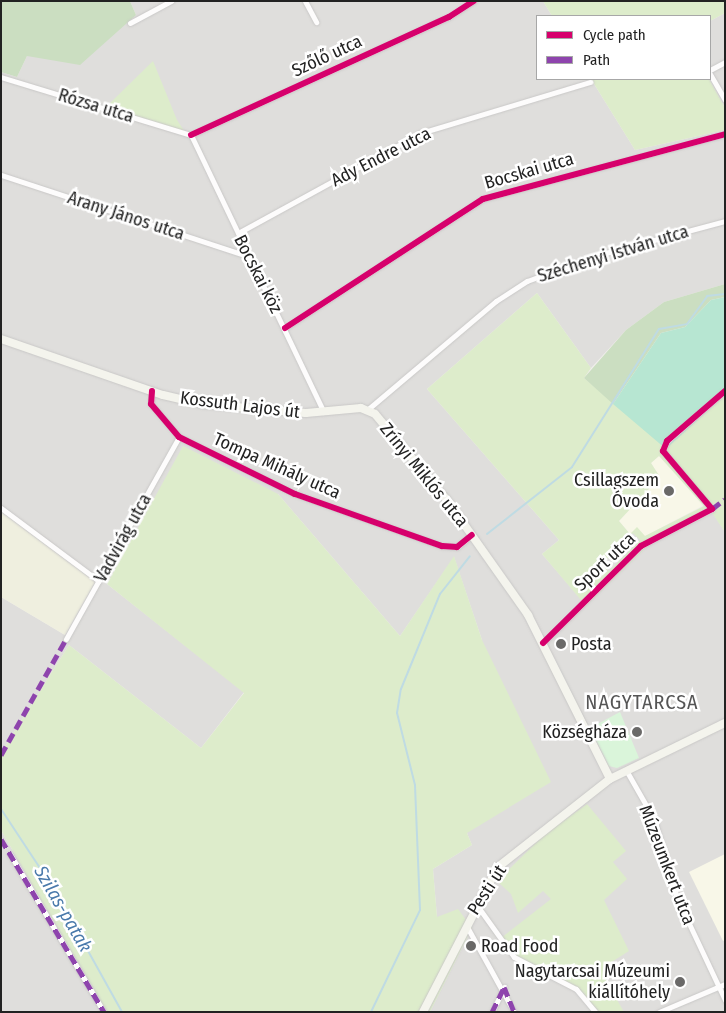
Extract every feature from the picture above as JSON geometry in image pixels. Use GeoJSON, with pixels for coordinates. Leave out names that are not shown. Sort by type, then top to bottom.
{"type":"FeatureCollection","features":[{"type":"Feature","properties":{"kind":"main road","name":"Kossuth Lajos út"},"geometry":{"type":"LineString","coordinates":[[1,339],[152,391],[201,404],[324,412],[367,410]]}},
{"type":"Feature","properties":{"kind":"main road","name":"Zrínyi Miklós utca"},"geometry":{"type":"LineString","coordinates":[[367,410],[389,430],[474,537],[543,643],[610,778]]}},
{"type":"Feature","properties":{"kind":"main road","name":"Pesti út"},"geometry":{"type":"LineString","coordinates":[[423,1012],[476,904],[498,867],[610,778],[725,723]]}},
{"type":"Feature","properties":{"kind":"street"},"geometry":{"type":"LineString","coordinates":[[130,22],[171,1]]}},
{"type":"Feature","properties":{"kind":"street"},"geometry":{"type":"LineString","coordinates":[[305,1],[316,22]]}},
{"type":"Feature","properties":{"kind":"street","name":"Szőlő utca"},"geometry":{"type":"LineString","coordinates":[[191,135],[449,17],[474,1]]}},
{"type":"Feature","properties":{"kind":"street"},"geometry":{"type":"LineString","coordinates":[[711,69],[725,62]]}},
{"type":"Feature","properties":{"kind":"street"},"geometry":{"type":"LineString","coordinates":[[711,76],[725,100]]}},
{"type":"Feature","properties":{"kind":"street","name":"Rózsa utca"},"geometry":{"type":"LineString","coordinates":[[1,77],[191,135]]}},
{"type":"Feature","properties":{"kind":"street","name":"Ady Endre utca"},"geometry":{"type":"LineString","coordinates":[[238,233],[420,133],[590,82]]}},
{"type":"Feature","properties":{"kind":"street","name":"Bocskai utca"},"geometry":{"type":"LineString","coordinates":[[285,328],[483,199],[725,134]]}},
{"type":"Feature","properties":{"kind":"street","name":"Bocskai köz"},"geometry":{"type":"LineString","coordinates":[[191,135],[324,412]]}},
{"type":"Feature","properties":{"kind":"street","name":"Arany János utca"},"geometry":{"type":"LineString","coordinates":[[1,175],[250,257]]}},
{"type":"Feature","properties":{"kind":"street","name":"Széchenyi István utca"},"geometry":{"type":"LineString","coordinates":[[367,410],[496,301],[527,281],[598,255],[725,221]]}},
{"type":"Feature","properties":{"kind":"street","name":"Tompa Mihály utca"},"geometry":{"type":"LineString","coordinates":[[152,391],[151,404],[180,437],[295,494],[418,539],[457,547],[474,537]]}},
{"type":"Feature","properties":{"kind":"street","name":"Sport utca"},"geometry":{"type":"LineString","coordinates":[[543,643],[641,546],[712,508],[663,451],[668,441],[725,391]]}},
{"type":"Feature","properties":{"kind":"street","name":"Vadvirág utca"},"geometry":{"type":"LineString","coordinates":[[66,639],[180,437]]}},
{"type":"Feature","properties":{"kind":"street"},"geometry":{"type":"LineString","coordinates":[[1,508],[99,581]]}},
{"type":"Feature","properties":{"kind":"street","name":"Múzeumkert utca"},"geometry":{"type":"LineString","coordinates":[[626,770],[654,819],[677,898],[723,985],[725,1000]]}},
{"type":"Feature","properties":{"kind":"street"},"geometry":{"type":"LineString","coordinates":[[10,854],[104,1012]]}},
{"type":"Feature","properties":{"kind":"street"},"geometry":{"type":"LineString","coordinates":[[476,904],[514,957],[576,989],[595,1012]]}},
{"type":"Feature","properties":{"kind":"street"},"geometry":{"type":"LineString","coordinates":[[466,925],[504,987],[514,1012]]}},
{"type":"Feature","properties":{"kind":"street"},"geometry":{"type":"LineString","coordinates":[[660,1012],[723,985]]}},
{"type":"Feature","properties":{"kind":"street"},"geometry":{"type":"LineString","coordinates":[[492,1012],[504,987]]}},
{"type":"Feature","properties":{"kind":"shaded area"},"geometry":{"type":"Polygon","coordinates":[[[130,1],[543,1],[551,15],[536,15],[536,80],[592,80],[635,150],[725,130],[725,284],[664,302],[626,330],[591,368],[537,293],[427,389],[559,540],[542,554],[586,605],[648,546],[713,513],[725,532],[725,1012],[430,1012],[472,928],[437,917],[433,869],[472,845],[467,833],[482,640],[454,557],[400,636],[278,494],[107,584],[244,692],[201,748],[69,645],[1,753],[1,597],[65,635],[94,582],[1,512],[1,72],[17,77],[27,56],[136,15],[130,1]]]}},
{"type":"Feature","properties":{"kind":"shaded area"},"geometry":{"type":"Polygon","coordinates":[[[725,13],[725,108],[710,80],[711,20],[725,13]]]}},
{"type":"Feature","properties":{"kind":"shaded area","name":"Csillagszem Óvoda"},"geometry":{"type":"Polygon","coordinates":[[[659,456],[704,505],[645,536],[630,534],[619,521],[660,477],[651,463],[659,456]]]}},
{"type":"Feature","properties":{"kind":"shaded area"},"geometry":{"type":"Polygon","coordinates":[[[633,533],[640,540],[609,571],[602,564],[633,533]]]}},
{"type":"Feature","properties":{"kind":"shaded area"},"geometry":{"type":"Polygon","coordinates":[[[1,830],[105,1012],[1,1012],[1,830]]]}},
{"type":"Feature","properties":{"kind":"shaded area"},"geometry":{"type":"Polygon","coordinates":[[[725,854],[725,940],[723,941],[689,872],[725,854]]]}},
{"type":"Feature","properties":{"kind":"green space"},"geometry":{"type":"Polygon","coordinates":[[[1,1],[130,1],[136,15],[80,65],[27,56],[17,77],[1,72],[1,1]]]}},
{"type":"Feature","properties":{"kind":"green space"},"geometry":{"type":"Polygon","coordinates":[[[543,1],[725,1],[725,13],[711,20],[711,15],[551,15],[543,1]]]}},
{"type":"Feature","properties":{"kind":"green space"},"geometry":{"type":"Polygon","coordinates":[[[153,61],[177,120],[187,135],[105,108],[153,61]]]}},
{"type":"Feature","properties":{"kind":"green space"},"geometry":{"type":"Polygon","coordinates":[[[592,80],[710,80],[725,108],[725,130],[635,150],[592,80]]]}},
{"type":"Feature","properties":{"kind":"green space"},"geometry":{"type":"Polygon","coordinates":[[[725,284],[725,297],[711,300],[685,327],[661,333],[613,404],[584,378],[626,330],[664,302],[725,284]]]}},
{"type":"Feature","properties":{"kind":"green space"},"geometry":{"type":"Polygon","coordinates":[[[537,293],[591,368],[584,378],[666,448],[725,395],[725,532],[712,513],[648,546],[586,606],[542,554],[559,540],[427,389],[537,293]],[[659,456],[651,463],[660,477],[619,521],[630,534],[637,527],[645,536],[704,506],[659,456]]]}},
{"type":"Feature","properties":{"kind":"green space"},"geometry":{"type":"Polygon","coordinates":[[[725,297],[725,395],[666,449],[613,404],[661,333],[685,327],[711,300],[725,297]]]}},
{"type":"Feature","properties":{"kind":"green space"},"geometry":{"type":"Polygon","coordinates":[[[183,446],[278,494],[400,636],[454,556],[482,640],[551,782],[467,833],[472,845],[433,869],[437,917],[458,909],[472,928],[430,1012],[105,1012],[1,830],[1,753],[69,645],[201,748],[244,693],[107,584],[183,446]]]}},
{"type":"Feature","properties":{"kind":"green space"},"geometry":{"type":"Polygon","coordinates":[[[1,512],[95,582],[65,635],[1,597],[1,512]]]}},
{"type":"Feature","properties":{"kind":"green space"},"geometry":{"type":"Polygon","coordinates":[[[620,712],[639,758],[617,768],[609,766],[590,728],[620,712]]]}},
{"type":"Feature","properties":{"kind":"green space"},"geometry":{"type":"Polygon","coordinates":[[[587,804],[626,851],[613,862],[627,879],[604,900],[629,951],[610,963],[616,971],[604,977],[624,1012],[597,1012],[582,992],[515,955],[501,938],[551,899],[543,891],[518,913],[511,894],[499,883],[502,876],[545,834],[587,804]]]}},
{"type":"Feature","properties":{"kind":"waterway"},"geometry":{"type":"LineString","coordinates":[[487,534],[572,467],[659,329],[687,324],[707,296],[725,294]]}},
{"type":"Feature","properties":{"kind":"waterway"},"geometry":{"type":"LineString","coordinates":[[371,1012],[420,910],[415,785],[397,713],[401,689],[440,594],[470,556]]}},
{"type":"Feature","properties":{"kind":"waterway","name":"Szilas-patak"},"geometry":{"type":"LineString","coordinates":[[1,809],[53,888],[122,1012]]}},
{"type":"Feature","properties":{"kind":"marked path"},"geometry":{"type":"LineString","coordinates":[[712,509],[725,499]]}},
{"type":"Feature","properties":{"kind":"marked path"},"geometry":{"type":"LineString","coordinates":[[1,755],[66,639]]}},
{"type":"Feature","properties":{"kind":"marked path"},"geometry":{"type":"LineString","coordinates":[[1,839],[104,1012]]}},
{"type":"Feature","properties":{"kind":"marked path"},"geometry":{"type":"LineString","coordinates":[[504,987],[514,1012]]}},
{"type":"Feature","properties":{"kind":"marked path"},"geometry":{"type":"LineString","coordinates":[[492,1012],[504,987]]}},
{"type":"Feature","properties":{"kind":"cycle path"},"geometry":{"type":"LineString","coordinates":[[191,135],[449,17],[474,1]]}},
{"type":"Feature","properties":{"kind":"cycle path"},"geometry":{"type":"LineString","coordinates":[[285,328],[483,199],[725,134]]}},
{"type":"Feature","properties":{"kind":"cycle path"},"geometry":{"type":"LineString","coordinates":[[152,391],[151,404],[179,437],[295,494],[442,546],[457,547],[472,535]]}},
{"type":"Feature","properties":{"kind":"cycle path"},"geometry":{"type":"LineString","coordinates":[[543,643],[641,546],[712,509],[663,451],[667,441],[725,391]]}},
{"type":"Feature","properties":{"kind":"place","name":"Csillagszem Óvoda"},"geometry":{"type":"Point","coordinates":[669,491]}},
{"type":"Feature","properties":{"kind":"place","name":"Posta"},"geometry":{"type":"Point","coordinates":[561,644]}},
{"type":"Feature","properties":{"kind":"place","name":"Községháza"},"geometry":{"type":"Point","coordinates":[637,732]}},
{"type":"Feature","properties":{"kind":"place","name":"Road Food"},"geometry":{"type":"Point","coordinates":[471,946]}},
{"type":"Feature","properties":{"kind":"place","name":"Nagytarcsai Múzeumi kiállítóhely"},"geometry":{"type":"Point","coordinates":[680,982]}},
{"type":"Feature","properties":{"kind":"district","name":"NAGYTARCSA"},"geometry":{"type":"Point","coordinates":[642,702]}}]}
